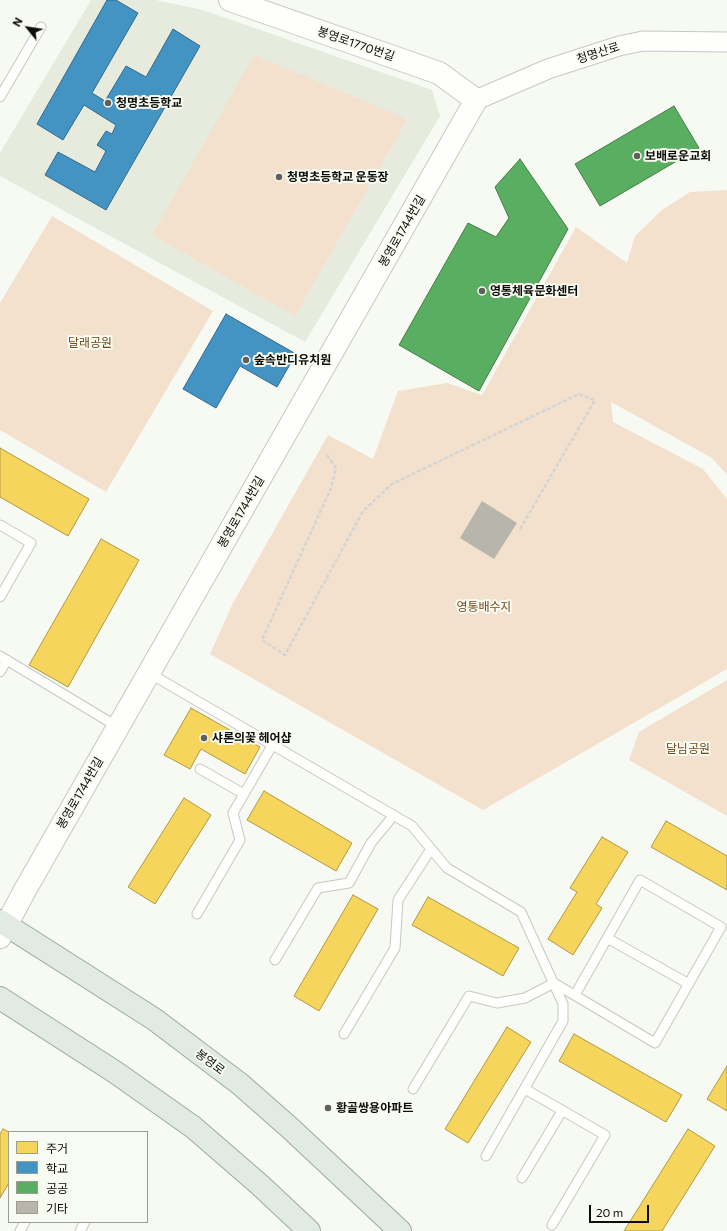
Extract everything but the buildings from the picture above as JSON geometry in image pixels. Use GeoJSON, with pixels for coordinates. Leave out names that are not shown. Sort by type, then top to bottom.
{"type":"FeatureCollection","features":[{"type":"Feature","properties":{"kind":"main road","name":"봉영로"},"geometry":{"type":"LineString","coordinates":[[2,927],[154,1020],[240,1084],[296,1133],[400,1231]]}},
{"type":"Feature","properties":{"kind":"main road"},"geometry":{"type":"LineString","coordinates":[[0,998],[115,1072],[193,1127],[260,1185],[309,1231]]}},
{"type":"Feature","properties":{"kind":"street","name":"봉영로1770번길"},"geometry":{"type":"LineString","coordinates":[[230,0],[439,73],[476,100]]}},
{"type":"Feature","properties":{"kind":"street","name":"청명산로"},"geometry":{"type":"LineString","coordinates":[[476,100],[548,69],[632,43],[657,41],[727,42]]}},
{"type":"Feature","properties":{"kind":"street","name":"봉영로1744번길"},"geometry":{"type":"LineString","coordinates":[[2,927],[149,673],[476,100]]}},
{"type":"Feature","properties":{"kind":"lane"},"geometry":{"type":"LineString","coordinates":[[0,98],[41,27]]}},
{"type":"Feature","properties":{"kind":"lane"},"geometry":{"type":"LineString","coordinates":[[0,525],[31,543],[0,597]]}},
{"type":"Feature","properties":{"kind":"lane"},"geometry":{"type":"LineString","coordinates":[[0,672],[3,658],[118,727]]}},
{"type":"Feature","properties":{"kind":"lane"},"geometry":{"type":"LineString","coordinates":[[149,673],[412,826],[447,868],[521,912],[563,1004],[563,1021],[486,1156]]}},
{"type":"Feature","properties":{"kind":"lane"},"geometry":{"type":"LineString","coordinates":[[197,914],[240,840],[233,813],[273,744]]}},
{"type":"Feature","properties":{"kind":"lane"},"geometry":{"type":"LineString","coordinates":[[200,769],[244,794]]}},
{"type":"Feature","properties":{"kind":"lane"},"geometry":{"type":"LineString","coordinates":[[275,960],[318,888],[349,883],[371,843],[394,816]]}},
{"type":"Feature","properties":{"kind":"lane"},"geometry":{"type":"LineString","coordinates":[[344,1034],[395,948],[398,900],[431,849]]}},
{"type":"Feature","properties":{"kind":"lane"},"geometry":{"type":"LineString","coordinates":[[554,983],[655,1043],[721,927],[640,880],[575,995]]}},
{"type":"Feature","properties":{"kind":"lane"},"geometry":{"type":"LineString","coordinates":[[607,938],[689,984]]}},
{"type":"Feature","properties":{"kind":"lane"},"geometry":{"type":"LineString","coordinates":[[413,1089],[469,996],[497,1003],[525,998],[554,983]]}},
{"type":"Feature","properties":{"kind":"lane"},"geometry":{"type":"LineString","coordinates":[[524,1089],[605,1136],[552,1226]]}},
{"type":"Feature","properties":{"kind":"lane"},"geometry":{"type":"LineString","coordinates":[[522,1178],[562,1111]]}},
{"type":"Feature","properties":{"kind":"path"},"geometry":{"type":"LineString","coordinates":[[327,455],[336,468],[331,488],[262,640],[285,655],[363,510],[392,484],[579,394],[595,400],[519,531]]}},
{"type":"Feature","properties":{"kind":"shaded area"},"geometry":{"type":"Polygon","coordinates":[[[91,0],[156,0],[203,10],[432,90],[440,116],[305,342],[0,176],[0,153],[91,0]]]}},
{"type":"Feature","properties":{"kind":"green space","name":"청명초등학교 운동장"},"geometry":{"type":"Polygon","coordinates":[[[254,55],[407,119],[295,316],[152,235],[254,55]]]}},
{"type":"Feature","properties":{"kind":"green space","name":"영통배수지"},"geometry":{"type":"Polygon","coordinates":[[[727,190],[727,475],[712,458],[611,402],[613,422],[703,469],[727,499],[727,669],[483,810],[210,654],[233,603],[328,435],[373,459],[398,391],[447,383],[482,395],[576,227],[627,263],[635,236],[662,210],[690,192],[727,190]]]}},
{"type":"Feature","properties":{"kind":"green space","name":"달래공원"},"geometry":{"type":"Polygon","coordinates":[[[52,216],[213,311],[106,492],[0,430],[0,303],[52,216]]]}},
{"type":"Feature","properties":{"kind":"green space","name":"달님공원"},"geometry":{"type":"Polygon","coordinates":[[[727,680],[727,816],[629,760],[639,732],[727,680]]]}},
{"type":"Feature","properties":{"kind":"place","name":"청명초등학교"},"geometry":{"type":"Point","coordinates":[108,103]}},
{"type":"Feature","properties":{"kind":"place","name":"보배로운교회"},"geometry":{"type":"Point","coordinates":[637,156]}},
{"type":"Feature","properties":{"kind":"place","name":"청명초등학교 운동장"},"geometry":{"type":"Point","coordinates":[279,177]}},
{"type":"Feature","properties":{"kind":"place","name":"영통체육문화센터"},"geometry":{"type":"Point","coordinates":[482,291]}},
{"type":"Feature","properties":{"kind":"place","name":"숲속반디유치원"},"geometry":{"type":"Point","coordinates":[246,360]}},
{"type":"Feature","properties":{"kind":"place","name":"샤론의꽃 헤어샵"},"geometry":{"type":"Point","coordinates":[204,738]}},
{"type":"Feature","properties":{"kind":"place","name":"황골쌍용아파트"},"geometry":{"type":"Point","coordinates":[328,1108]}}]}
